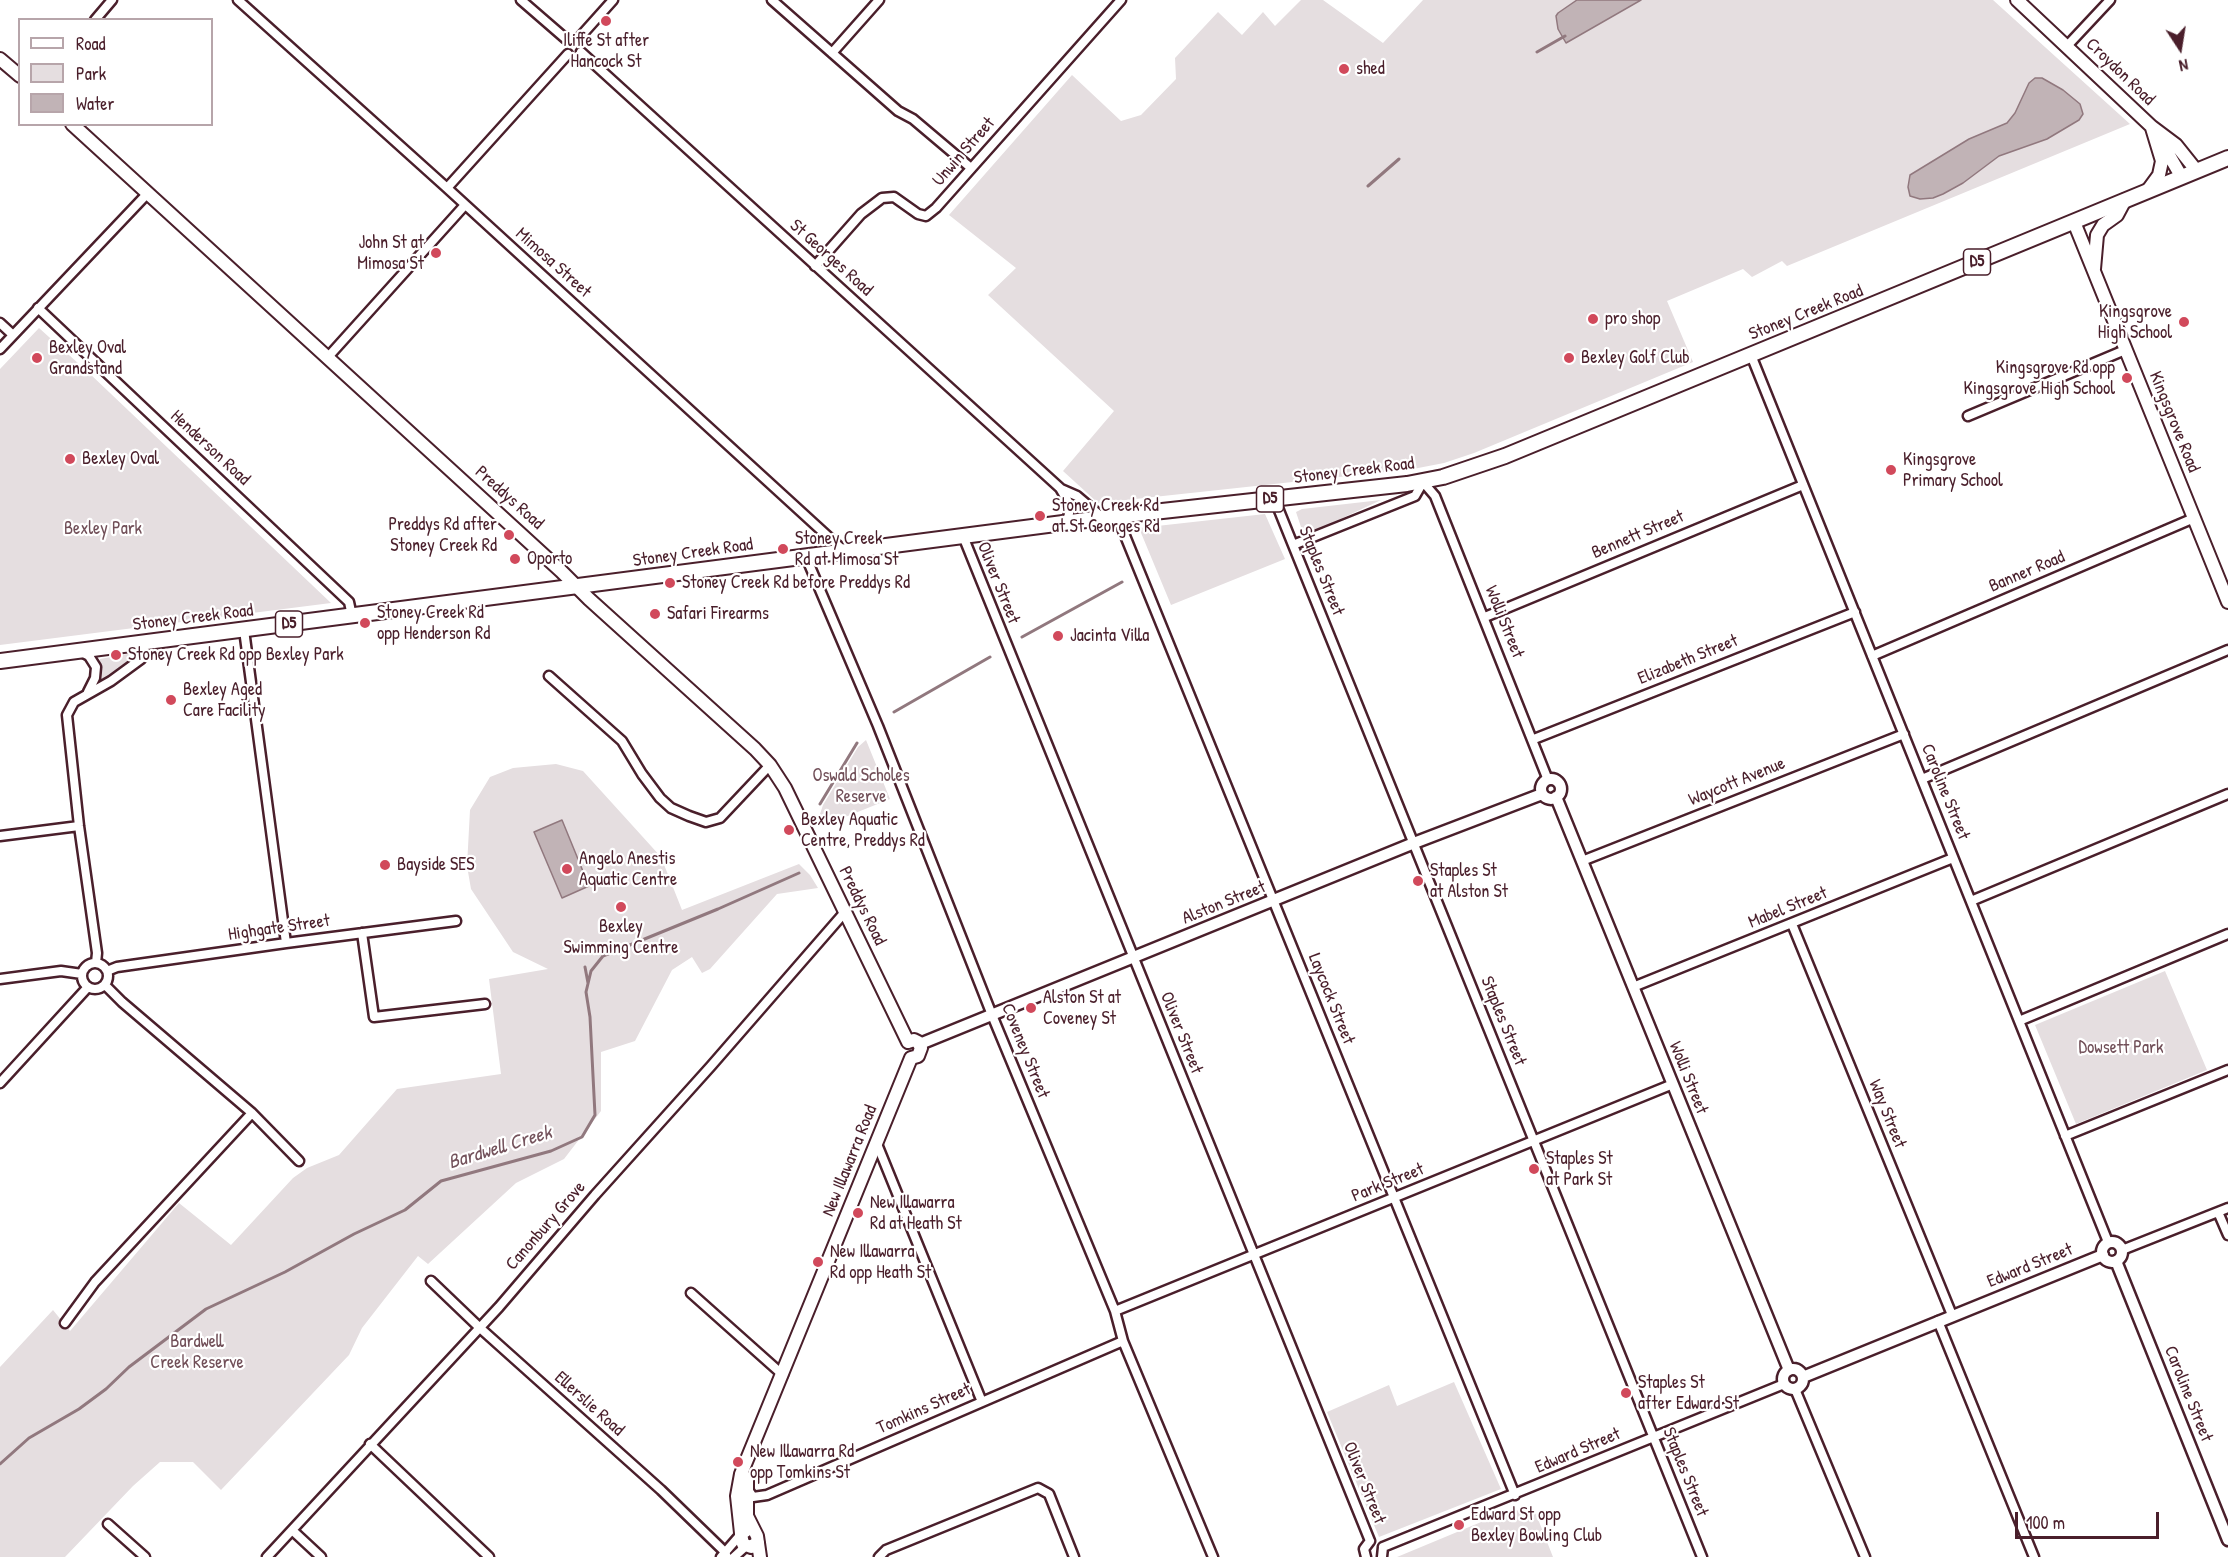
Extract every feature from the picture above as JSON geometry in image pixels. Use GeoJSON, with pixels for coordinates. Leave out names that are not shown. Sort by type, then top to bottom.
{"type":"FeatureCollection","features":[{"type":"Feature","properties":{"kind":"main road","name":"Croydon Road"},"geometry":{"type":"LineString","coordinates":[[2017,0],[2153,130],[2176,145],[2196,170]]}},
{"type":"Feature","properties":{"kind":"main road"},"geometry":{"type":"LineString","coordinates":[[0,59],[18,74]]}},
{"type":"Feature","properties":{"kind":"main road","name":"Preddys Road"},"geometry":{"type":"LineString","coordinates":[[74,126],[770,765],[785,788],[845,912],[914,1043],[904,1052],[911,1058]]}},
{"type":"Feature","properties":{"kind":"main road","name":"Croydon Road"},"geometry":{"type":"LineString","coordinates":[[2153,130],[2181,176]]}},
{"type":"Feature","properties":{"kind":"main road"},"geometry":{"type":"LineString","coordinates":[[2148,190],[2159,175],[2162,161],[2153,130]]}},
{"type":"Feature","properties":{"kind":"main road","name":"Stoney Creek Road"},"geometry":{"type":"LineString","coordinates":[[0,661],[1110,517],[1423,482],[1476,467],[2228,158]]}},
{"type":"Feature","properties":{"kind":"main road"},"geometry":{"type":"LineString","coordinates":[[2094,273],[2097,235],[2103,225],[2117,215],[2125,200]]}},
{"type":"Feature","properties":{"kind":"main road","name":"Kingsgrove Road"},"geometry":{"type":"LineString","coordinates":[[2074,222],[2228,602]]}},
{"type":"Feature","properties":{"kind":"main road","name":"New Illawarra Road"},"geometry":{"type":"LineString","coordinates":[[760,1557],[748,1542],[737,1507],[739,1482],[777,1382],[782,1376],[911,1058]]}},
{"type":"Feature","properties":{"kind":"main road","name":"New Illawarra Road"},"geometry":{"type":"LineString","coordinates":[[748,1542],[745,1483],[782,1383],[782,1376]]}},
{"type":"Feature","properties":{"kind":"street"},"geometry":{"type":"LineString","coordinates":[[97,18],[112,0]]}},
{"type":"Feature","properties":{"kind":"street","name":"Mimosa Street"},"geometry":{"type":"LineString","coordinates":[[238,0],[845,552]]}},
{"type":"Feature","properties":{"kind":"street"},"geometry":{"type":"LineString","coordinates":[[521,0],[566,39]]}},
{"type":"Feature","properties":{"kind":"street"},"geometry":{"type":"LineString","coordinates":[[579,38],[613,0]]}},
{"type":"Feature","properties":{"kind":"street"},"geometry":{"type":"LineString","coordinates":[[772,0],[898,111],[913,119],[971,168]]}},
{"type":"Feature","properties":{"kind":"street"},"geometry":{"type":"LineString","coordinates":[[832,53],[879,0]]}},
{"type":"Feature","properties":{"kind":"street","name":"Unwin Street"},"geometry":{"type":"LineString","coordinates":[[815,266],[861,214],[882,198],[894,197],[918,214],[926,216],[936,208],[1121,0]]}},
{"type":"Feature","properties":{"kind":"street"},"geometry":{"type":"LineString","coordinates":[[2067,46],[2110,0]]}},
{"type":"Feature","properties":{"kind":"street"},"geometry":{"type":"LineString","coordinates":[[571,36],[579,38],[583,46],[580,52],[575,55],[568,54],[563,47],[566,39],[571,36]]}},
{"type":"Feature","properties":{"kind":"street","name":"St Georges Road"},"geometry":{"type":"LineString","coordinates":[[580,52],[1060,488],[1110,517]]}},
{"type":"Feature","properties":{"kind":"street"},"geometry":{"type":"LineString","coordinates":[[447,188],[568,54]]}},
{"type":"Feature","properties":{"kind":"street"},"geometry":{"type":"LineString","coordinates":[[0,349],[147,194]]}},
{"type":"Feature","properties":{"kind":"street"},"geometry":{"type":"LineString","coordinates":[[328,357],[465,205]]}},
{"type":"Feature","properties":{"kind":"street","name":"Henderson Road"},"geometry":{"type":"LineString","coordinates":[[38,308],[349,602],[352,616]]}},
{"type":"Feature","properties":{"kind":"street"},"geometry":{"type":"LineString","coordinates":[[0,323],[13,335]]}},
{"type":"Feature","properties":{"kind":"street"},"geometry":{"type":"LineString","coordinates":[[1968,416],[2125,350]]}},
{"type":"Feature","properties":{"kind":"street","name":"Caroline Street"},"geometry":{"type":"LineString","coordinates":[[1751,355],[2108,1242]]}},
{"type":"Feature","properties":{"kind":"street"},"geometry":{"type":"LineString","coordinates":[[1293,545],[1415,496],[1423,482]]}},
{"type":"Feature","properties":{"kind":"street","name":"Wolli Street"},"geometry":{"type":"LineString","coordinates":[[1423,482],[1435,496],[1534,739],[1548,780]]}},
{"type":"Feature","properties":{"kind":"street","name":"Bennett Street"},"geometry":{"type":"LineString","coordinates":[[1485,617],[1803,485]]}},
{"type":"Feature","properties":{"kind":"street"},"geometry":{"type":"LineString","coordinates":[[1059,524],[1068,518],[1070,509],[1060,488]]}},
{"type":"Feature","properties":{"kind":"street","name":"Staples Street"},"geometry":{"type":"LineString","coordinates":[[1274,498],[1702,1557]]}},
{"type":"Feature","properties":{"kind":"street","name":"Laycock Street"},"geometry":{"type":"LineString","coordinates":[[1110,517],[1273,901],[1515,1495]]}},
{"type":"Feature","properties":{"kind":"street","name":"Banner Road"},"geometry":{"type":"LineString","coordinates":[[1872,656],[2194,519]]}},
{"type":"Feature","properties":{"kind":"street","name":"Oliver Street"},"geometry":{"type":"LineString","coordinates":[[963,536],[1370,1541]]}},
{"type":"Feature","properties":{"kind":"street","name":"Coveney Street"},"geometry":{"type":"LineString","coordinates":[[806,556],[878,726],[992,1015],[1115,1311],[1123,1341],[1213,1557]]}},
{"type":"Feature","properties":{"kind":"street","name":"Elizabeth Street"},"geometry":{"type":"LineString","coordinates":[[1534,739],[1854,612]]}},
{"type":"Feature","properties":{"kind":"street"},"geometry":{"type":"LineString","coordinates":[[244,630],[286,943]]}},
{"type":"Feature","properties":{"kind":"street"},"geometry":{"type":"LineString","coordinates":[[96,963],[97,953],[79,826],[67,715],[71,704],[111,681],[141,659],[144,653],[143,643]]}},
{"type":"Feature","properties":{"kind":"street"},"geometry":{"type":"LineString","coordinates":[[1922,779],[2228,650]]}},
{"type":"Feature","properties":{"kind":"street"},"geometry":{"type":"LineString","coordinates":[[80,651],[89,656],[96,667],[95,678],[88,693]]}},
{"type":"Feature","properties":{"kind":"street"},"geometry":{"type":"LineString","coordinates":[[549,676],[622,741],[642,774],[665,803],[689,816],[706,822],[720,818],[770,765]]}},
{"type":"Feature","properties":{"kind":"street","name":"Waycott Avenue"},"geometry":{"type":"LineString","coordinates":[[1582,861],[1904,734]]}},
{"type":"Feature","properties":{"kind":"street"},"geometry":{"type":"LineString","coordinates":[[1548,780],[1555,780],[1560,785],[1560,792],[1556,798],[1550,799],[1542,794],[1542,785],[1548,780]]}},
{"type":"Feature","properties":{"kind":"street","name":"Alston Street"},"geometry":{"type":"LineString","coordinates":[[914,1043],[992,1015],[1414,843],[1542,794]]}},
{"type":"Feature","properties":{"kind":"street"},"geometry":{"type":"LineString","coordinates":[[1971,900],[2228,794]]}},
{"type":"Feature","properties":{"kind":"street","name":"Wolli Street"},"geometry":{"type":"LineString","coordinates":[[1556,798],[1789,1370]]}},
{"type":"Feature","properties":{"kind":"street"},"geometry":{"type":"LineString","coordinates":[[0,836],[79,826]]}},
{"type":"Feature","properties":{"kind":"street","name":"Mabel Street"},"geometry":{"type":"LineString","coordinates":[[1633,987],[1953,858]]}},
{"type":"Feature","properties":{"kind":"street","name":"Canonbury Grove"},"geometry":{"type":"LineString","coordinates":[[267,1557],[480,1328],[845,912]]}},
{"type":"Feature","properties":{"kind":"street","name":"Highgate Street"},"geometry":{"type":"LineString","coordinates":[[107,970],[286,943],[456,921]]}},
{"type":"Feature","properties":{"kind":"street","name":"Way Street"},"geometry":{"type":"LineString","coordinates":[[1792,924],[1952,1315]]}},
{"type":"Feature","properties":{"kind":"street"},"geometry":{"type":"LineString","coordinates":[[362,933],[374,1017],[485,1004]]}},
{"type":"Feature","properties":{"kind":"street"},"geometry":{"type":"LineString","coordinates":[[2019,1021],[2228,934]]}},
{"type":"Feature","properties":{"kind":"street"},"geometry":{"type":"LineString","coordinates":[[96,963],[107,970],[105,985],[97,989],[88,987],[83,981],[82,974],[86,967],[96,963]]}},
{"type":"Feature","properties":{"kind":"street"},"geometry":{"type":"LineString","coordinates":[[0,979],[61,971],[82,974]]}},
{"type":"Feature","properties":{"kind":"street"},"geometry":{"type":"LineString","coordinates":[[105,985],[252,1113],[299,1161]]}},
{"type":"Feature","properties":{"kind":"street"},"geometry":{"type":"LineString","coordinates":[[0,1083],[88,987]]}},
{"type":"Feature","properties":{"kind":"street"},"geometry":{"type":"LineString","coordinates":[[2066,1136],[2228,1070]]}},
{"type":"Feature","properties":{"kind":"street","name":"Park Street"},"geometry":{"type":"LineString","coordinates":[[1115,1311],[1673,1084]]}},
{"type":"Feature","properties":{"kind":"street"},"geometry":{"type":"LineString","coordinates":[[65,1323],[95,1282],[252,1113]]}},
{"type":"Feature","properties":{"kind":"street"},"geometry":{"type":"LineString","coordinates":[[877,1144],[982,1402]]}},
{"type":"Feature","properties":{"kind":"street"},"geometry":{"type":"LineString","coordinates":[[2122,1250],[2228,1208]]}},
{"type":"Feature","properties":{"kind":"street"},"geometry":{"type":"LineString","coordinates":[[2218,1212],[2228,1235]]}},
{"type":"Feature","properties":{"kind":"street"},"geometry":{"type":"LineString","coordinates":[[2108,1242],[2117,1243],[2122,1250],[2121,1256],[2116,1261],[2107,1260],[2103,1255],[2103,1248],[2108,1242]]}},
{"type":"Feature","properties":{"kind":"street","name":"Edward Street"},"geometry":{"type":"LineString","coordinates":[[1803,1377],[2103,1255]]}},
{"type":"Feature","properties":{"kind":"street","name":"Caroline Street"},"geometry":{"type":"LineString","coordinates":[[2116,1261],[2228,1540]]}},
{"type":"Feature","properties":{"kind":"street","name":"Ellerslie Road"},"geometry":{"type":"LineString","coordinates":[[431,1281],[480,1328],[661,1490],[724,1555]]}},
{"type":"Feature","properties":{"kind":"street"},"geometry":{"type":"LineString","coordinates":[[691,1293],[782,1376]]}},
{"type":"Feature","properties":{"kind":"street"},"geometry":{"type":"LineString","coordinates":[[1938,1321],[2034,1557]]}},
{"type":"Feature","properties":{"kind":"street","name":"Tomkins Street"},"geometry":{"type":"LineString","coordinates":[[745,1483],[748,1492],[753,1497],[767,1496],[1123,1341]]}},
{"type":"Feature","properties":{"kind":"street"},"geometry":{"type":"LineString","coordinates":[[1789,1370],[1798,1370],[1803,1377],[1801,1386],[1795,1389],[1784,1384],[1784,1374],[1789,1370]]}},
{"type":"Feature","properties":{"kind":"street","name":"Edward Street"},"geometry":{"type":"LineString","coordinates":[[1383,1547],[1784,1384]]}},
{"type":"Feature","properties":{"kind":"street"},"geometry":{"type":"LineString","coordinates":[[1795,1389],[1865,1557]]}},
{"type":"Feature","properties":{"kind":"street"},"geometry":{"type":"LineString","coordinates":[[370,1444],[489,1557]]}},
{"type":"Feature","properties":{"kind":"street"},"geometry":{"type":"LineString","coordinates":[[879,1557],[886,1550],[1038,1488],[1049,1494],[1074,1557]]}},
{"type":"Feature","properties":{"kind":"street"},"geometry":{"type":"LineString","coordinates":[[108,1524],[145,1557]]}},
{"type":"Feature","properties":{"kind":"street"},"geometry":{"type":"LineString","coordinates":[[292,1530],[321,1557]]}},
{"type":"Feature","properties":{"kind":"street"},"geometry":{"type":"LineString","coordinates":[[1362,1556],[1370,1541],[1377,1541],[1383,1547],[1382,1557]]}},
{"type":"Feature","properties":{"kind":"street"},"geometry":{"type":"LineString","coordinates":[[724,1555],[748,1542]]}},
{"type":"Feature","properties":{"kind":"street"},"geometry":{"type":"LineString","coordinates":[[734,1557],[748,1542]]}},
{"type":"Feature","properties":{"kind":"green space"},"geometry":{"type":"Polygon","coordinates":[[[1301,0],[1323,0],[1383,43],[1423,0],[1993,0],[2130,124],[1787,266],[1782,261],[1752,277],[1743,269],[1667,301],[1693,362],[1474,453],[1444,463],[1413,469],[1098,503],[1063,471],[1114,411],[988,295],[1016,268],[949,215],[1072,75],[1121,121],[1141,115],[1176,79],[1175,58],[1218,12],[1242,35],[1263,12],[1275,26],[1301,0]]]}},
{"type":"Feature","properties":{"kind":"green space","name":"Bexley Park"},"geometry":{"type":"Polygon","coordinates":[[[39,328],[331,603],[0,645],[0,369],[39,328]]]}},
{"type":"Feature","properties":{"kind":"green space"},"geometry":{"type":"Polygon","coordinates":[[[1381,500],[1304,536],[1296,512],[1302,509],[1381,500]]]}},
{"type":"Feature","properties":{"kind":"green space"},"geometry":{"type":"Polygon","coordinates":[[[1265,514],[1285,559],[1171,605],[1139,528],[1265,514]]]}},
{"type":"Feature","properties":{"kind":"green space"},"geometry":{"type":"Polygon","coordinates":[[[136,654],[136,658],[106,679],[102,678],[100,659],[136,654]]]}},
{"type":"Feature","properties":{"kind":"green space","name":"Oswald Scholes Reserve"},"geometry":{"type":"Polygon","coordinates":[[[866,740],[890,799],[823,826],[819,817],[823,805],[858,747],[866,740]]]}},
{"type":"Feature","properties":{"kind":"green space","name":"Bardwell Creek Reserve"},"geometry":{"type":"Polygon","coordinates":[[[556,764],[583,771],[661,857],[682,910],[799,864],[818,888],[777,894],[710,969],[702,973],[692,957],[672,970],[635,1041],[601,1052],[601,1111],[564,1159],[516,1183],[428,1264],[418,1256],[362,1328],[349,1355],[221,1490],[193,1462],[160,1462],[133,1486],[65,1557],[0,1557],[0,1367],[53,1310],[70,1331],[179,1203],[231,1245],[293,1178],[307,1168],[339,1155],[397,1089],[501,1074],[489,979],[548,969],[513,952],[471,889],[467,866],[470,810],[490,777],[513,768],[556,764]]]}},
{"type":"Feature","properties":{"kind":"green space","name":"Dowsett Park"},"geometry":{"type":"Polygon","coordinates":[[[2165,971],[2207,1070],[2076,1124],[2035,1025],[2165,971]]]}},
{"type":"Feature","properties":{"kind":"green space"},"geometry":{"type":"Polygon","coordinates":[[[1454,1382],[1501,1489],[1379,1537],[1327,1412],[1389,1385],[1397,1406],[1454,1382]]]}},
{"type":"Feature","properties":{"kind":"green space"},"geometry":{"type":"Polygon","coordinates":[[[1530,1505],[1536,1514],[1553,1557],[1397,1557],[1486,1520],[1500,1518],[1530,1505]]]}},
{"type":"Feature","properties":{"kind":"water"},"geometry":{"type":"Polygon","coordinates":[[[1577,0],[1641,0],[1566,43],[1558,29],[1556,16],[1577,0]]]}},
{"type":"Feature","properties":{"kind":"water"},"geometry":{"type":"Polygon","coordinates":[[[2035,78],[2042,78],[2063,90],[2080,104],[2083,114],[2079,120],[2047,139],[1999,156],[1963,183],[1943,194],[1920,199],[1910,196],[1908,187],[1910,175],[1969,139],[2007,123],[2015,113],[2029,83],[2035,78]]]}},
{"type":"Feature","properties":{"kind":"water"},"geometry":{"type":"Polygon","coordinates":[[[562,820],[589,886],[562,898],[534,832],[562,820]]]}},
{"type":"Feature","properties":{"kind":"waterway","name":"Bardwell Creek"},"geometry":{"type":"LineString","coordinates":[[1537,52],[1565,36]]}},
{"type":"Feature","properties":{"kind":"waterway","name":"Bardwell Creek"},"geometry":{"type":"LineString","coordinates":[[1368,186],[1399,159]]}},
{"type":"Feature","properties":{"kind":"waterway","name":"Bardwell Creek"},"geometry":{"type":"LineString","coordinates":[[1022,637],[1122,582]]}},
{"type":"Feature","properties":{"kind":"waterway","name":"Bardwell Creek"},"geometry":{"type":"LineString","coordinates":[[894,712],[990,657]]}},
{"type":"Feature","properties":{"kind":"waterway","name":"Bardwell Creek"},"geometry":{"type":"LineString","coordinates":[[820,804],[857,743]]}},
{"type":"Feature","properties":{"kind":"waterway","name":"Bardwell Creek"},"geometry":{"type":"LineString","coordinates":[[0,1464],[29,1438],[79,1409],[106,1389],[129,1367],[206,1309],[285,1272],[354,1234],[405,1210],[441,1181],[551,1151],[582,1137],[595,1115],[590,1017],[586,992],[591,971],[603,956],[799,873]]}},
{"type":"Feature","properties":{"kind":"waterway","name":"Bardwell Creek"},"geometry":{"type":"LineString","coordinates":[[585,967],[588,983]]}},
{"type":"Feature","properties":{"kind":"place","name":"Iliffe St after Hancock St"},"geometry":{"type":"Point","coordinates":[606,21]}},
{"type":"Feature","properties":{"kind":"place","name":"shed"},"geometry":{"type":"Point","coordinates":[1344,69]}},
{"type":"Feature","properties":{"kind":"place","name":"John St at Mimosa St"},"geometry":{"type":"Point","coordinates":[436,253]}},
{"type":"Feature","properties":{"kind":"place","name":"pro shop"},"geometry":{"type":"Point","coordinates":[1593,319]}},
{"type":"Feature","properties":{"kind":"place","name":"Kingsgrove High School"},"geometry":{"type":"Point","coordinates":[2184,322]}},
{"type":"Feature","properties":{"kind":"place","name":"Bexley Oval Grandstand"},"geometry":{"type":"Point","coordinates":[37,358]}},
{"type":"Feature","properties":{"kind":"place","name":"Bexley Golf Club"},"geometry":{"type":"Point","coordinates":[1569,358]}},
{"type":"Feature","properties":{"kind":"place","name":"Kingsgrove Rd opp Kingsgrove High School"},"geometry":{"type":"Point","coordinates":[2127,378]}},
{"type":"Feature","properties":{"kind":"place","name":"Bexley Oval"},"geometry":{"type":"Point","coordinates":[70,459]}},
{"type":"Feature","properties":{"kind":"place","name":"Kingsgrove Primary School"},"geometry":{"type":"Point","coordinates":[1891,470]}},
{"type":"Feature","properties":{"kind":"place","name":"Stoney Creek Rd at St Georges Rd"},"geometry":{"type":"Point","coordinates":[1040,516]}},
{"type":"Feature","properties":{"kind":"place","name":"Preddys Rd after Stoney Creek Rd"},"geometry":{"type":"Point","coordinates":[509,535]}},
{"type":"Feature","properties":{"kind":"place","name":"Stoney Creek Rd at Mimosa St"},"geometry":{"type":"Point","coordinates":[783,549]}},
{"type":"Feature","properties":{"kind":"place","name":"Oporto"},"geometry":{"type":"Point","coordinates":[515,559]}},
{"type":"Feature","properties":{"kind":"place","name":"Stoney Creek Rd before Preddys Rd"},"geometry":{"type":"Point","coordinates":[670,583]}},
{"type":"Feature","properties":{"kind":"place","name":"Safari Firearms"},"geometry":{"type":"Point","coordinates":[655,614]}},
{"type":"Feature","properties":{"kind":"place","name":"Stoney Creek Rd opp Henderson Rd"},"geometry":{"type":"Point","coordinates":[365,623]}},
{"type":"Feature","properties":{"kind":"place","name":"Jacinta Villa"},"geometry":{"type":"Point","coordinates":[1058,636]}},
{"type":"Feature","properties":{"kind":"place","name":"Stoney Creek Rd opp Bexley Park"},"geometry":{"type":"Point","coordinates":[116,655]}},
{"type":"Feature","properties":{"kind":"place","name":"Bexley Aged Care Facility"},"geometry":{"type":"Point","coordinates":[171,700]}},
{"type":"Feature","properties":{"kind":"place","name":"Bexley Aquatic Centre, Preddys Rd"},"geometry":{"type":"Point","coordinates":[789,830]}},
{"type":"Feature","properties":{"kind":"place","name":"Bayside SES"},"geometry":{"type":"Point","coordinates":[385,865]}},
{"type":"Feature","properties":{"kind":"place","name":"Angelo Anestis Aquatic Centre"},"geometry":{"type":"Point","coordinates":[567,869]}},
{"type":"Feature","properties":{"kind":"place","name":"Staples St at Alston St"},"geometry":{"type":"Point","coordinates":[1418,881]}},
{"type":"Feature","properties":{"kind":"place","name":"Bexley Swimming Centre"},"geometry":{"type":"Point","coordinates":[621,907]}},
{"type":"Feature","properties":{"kind":"place","name":"Alston St at Coveney St"},"geometry":{"type":"Point","coordinates":[1031,1008]}},
{"type":"Feature","properties":{"kind":"place","name":"Staples St at Park St"},"geometry":{"type":"Point","coordinates":[1534,1169]}},
{"type":"Feature","properties":{"kind":"place","name":"New Illawarra Rd at Heath St"},"geometry":{"type":"Point","coordinates":[858,1213]}},
{"type":"Feature","properties":{"kind":"place","name":"New Illawarra Rd opp Heath St"},"geometry":{"type":"Point","coordinates":[818,1262]}},
{"type":"Feature","properties":{"kind":"place","name":"Staples St after Edward St"},"geometry":{"type":"Point","coordinates":[1626,1393]}},
{"type":"Feature","properties":{"kind":"place","name":"New Illawarra Rd opp Tomkins St"},"geometry":{"type":"Point","coordinates":[738,1462]}},
{"type":"Feature","properties":{"kind":"place","name":"Edward St opp Bexley Bowling Club"},"geometry":{"type":"Point","coordinates":[1459,1525]}}]}
